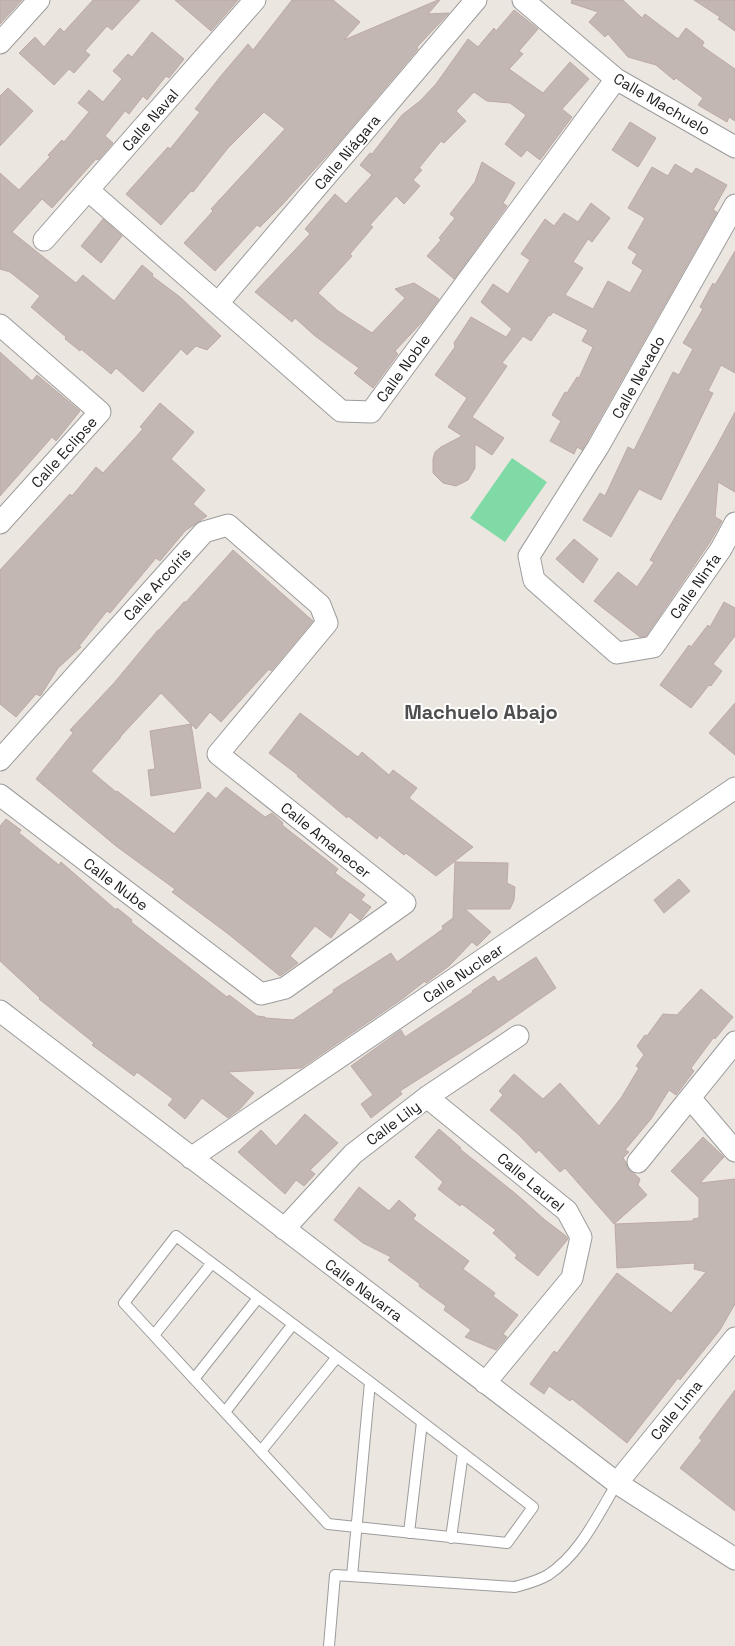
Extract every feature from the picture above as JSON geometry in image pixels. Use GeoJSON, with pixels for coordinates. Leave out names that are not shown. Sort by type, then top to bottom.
{"type":"FeatureCollection","features":[{"type":"Feature","properties":{"kind":"street"},"geometry":{"type":"LineString","coordinates":[[0,43],[39,0]]}},
{"type":"Feature","properties":{"kind":"street","name":"Calle Naval"},"geometry":{"type":"LineString","coordinates":[[44,240],[255,0]]}},
{"type":"Feature","properties":{"kind":"street","name":"Calle Niágara"},"geometry":{"type":"LineString","coordinates":[[218,303],[476,0]]}},
{"type":"Feature","properties":{"kind":"street","name":"Calle Machuelo"},"geometry":{"type":"LineString","coordinates":[[523,0],[616,79],[735,147]]}},
{"type":"Feature","properties":{"kind":"street","name":"Calle Noble"},"geometry":{"type":"LineString","coordinates":[[88,190],[340,410],[371,412],[616,79]]}},
{"type":"Feature","properties":{"kind":"street","name":"Calle Nevado"},"geometry":{"type":"LineString","coordinates":[[653,647],[617,653],[534,580],[529,556],[598,448],[735,205]]}},
{"type":"Feature","properties":{"kind":"street","name":"Calle Eclipse"},"geometry":{"type":"LineString","coordinates":[[0,325],[100,412],[0,523]]}},
{"type":"Feature","properties":{"kind":"street","name":"Calle Ninfa"},"geometry":{"type":"LineString","coordinates":[[653,647],[721,549],[735,523]]}},
{"type":"Feature","properties":{"kind":"street","name":"Calle Arcoíris"},"geometry":{"type":"LineString","coordinates":[[0,760],[204,532],[228,525],[320,604],[327,623]]}},
{"type":"Feature","properties":{"kind":"street","name":"Calle Amanecer"},"geometry":{"type":"LineString","coordinates":[[233,972],[261,994],[285,988],[405,903],[218,754],[327,623]]}},
{"type":"Feature","properties":{"kind":"street","name":"Calle Nuclear"},"geometry":{"type":"LineString","coordinates":[[191,1158],[735,788]]}},
{"type":"Feature","properties":{"kind":"street","name":"Calle Nube"},"geometry":{"type":"LineString","coordinates":[[0,795],[233,972]]}},
{"type":"Feature","properties":{"kind":"street","name":"Calle Navarra"},"geometry":{"type":"LineString","coordinates":[[0,1011],[617,1483],[735,1559]]}},
{"type":"Feature","properties":{"kind":"street","name":"Calle Lily"},"geometry":{"type":"LineString","coordinates":[[284,1229],[353,1154],[427,1097],[518,1036]]}},
{"type":"Feature","properties":{"kind":"street"},"geometry":{"type":"LineString","coordinates":[[638,1162],[735,1042]]}},
{"type":"Feature","properties":{"kind":"street","name":"Calle Laurel"},"geometry":{"type":"LineString","coordinates":[[427,1097],[567,1212],[581,1237],[572,1278],[485,1383]]}},
{"type":"Feature","properties":{"kind":"street"},"geometry":{"type":"LineString","coordinates":[[690,1098],[735,1151]]}},
{"type":"Feature","properties":{"kind":"street","name":"Calle Lima"},"geometry":{"type":"LineString","coordinates":[[617,1483],[735,1338]]}},
{"type":"Feature","properties":{"kind":"lane"},"geometry":{"type":"LineString","coordinates":[[176,1236],[258,1298],[533,1507],[507,1543],[328,1524],[124,1303],[176,1236]]}},
{"type":"Feature","properties":{"kind":"lane"},"geometry":{"type":"LineString","coordinates":[[154,1335],[212,1263]]}},
{"type":"Feature","properties":{"kind":"lane"},"geometry":{"type":"LineString","coordinates":[[194,1378],[258,1298]]}},
{"type":"Feature","properties":{"kind":"lane"},"geometry":{"type":"LineString","coordinates":[[225,1412],[293,1324]]}},
{"type":"Feature","properties":{"kind":"lane"},"geometry":{"type":"LineString","coordinates":[[261,1451],[337,1357]]}},
{"type":"Feature","properties":{"kind":"lane"},"geometry":{"type":"LineString","coordinates":[[352,1576],[370,1382]]}},
{"type":"Feature","properties":{"kind":"lane"},"geometry":{"type":"LineString","coordinates":[[409,1533],[422,1422]]}},
{"type":"Feature","properties":{"kind":"lane"},"geometry":{"type":"LineString","coordinates":[[451,1538],[463,1453]]}},
{"type":"Feature","properties":{"kind":"lane"},"geometry":{"type":"LineString","coordinates":[[329,1646],[335,1575],[515,1587],[535,1581],[547,1576],[560,1566],[583,1540],[617,1483]]}},
{"type":"Feature","properties":{"kind":"green space"},"geometry":{"type":"Polygon","coordinates":[[[512,458],[547,482],[505,542],[470,518],[512,458]]]}},
{"type":"Feature","properties":{"kind":"building"},"geometry":{"type":"Polygon","coordinates":[[[0,0],[22,0],[0,24],[0,0]]]}},
{"type":"Feature","properties":{"kind":"building"},"geometry":{"type":"Polygon","coordinates":[[[93,0],[140,0],[112,30],[107,26],[85,51],[90,55],[74,73],[69,69],[54,85],[19,53],[35,37],[44,47],[60,28],[64,32],[93,0]]]}},
{"type":"Feature","properties":{"kind":"building"},"geometry":{"type":"Polygon","coordinates":[[[175,0],[238,0],[211,31],[175,0]]]}},
{"type":"Feature","properties":{"kind":"building"},"geometry":{"type":"Polygon","coordinates":[[[292,0],[333,0],[360,22],[344,40],[438,0],[440,0],[428,14],[449,13],[417,47],[418,49],[334,148],[281,206],[260,227],[257,225],[215,271],[184,243],[213,211],[211,209],[285,129],[264,112],[228,148],[193,192],[191,191],[161,225],[126,194],[168,147],[170,149],[200,112],[195,109],[248,44],[253,50],[292,0]]]}},
{"type":"Feature","properties":{"kind":"building"},"geometry":{"type":"Polygon","coordinates":[[[572,0],[623,0],[642,18],[645,14],[678,39],[686,28],[704,42],[702,46],[735,69],[735,121],[729,117],[727,122],[698,105],[703,98],[676,78],[674,80],[656,65],[628,57],[608,34],[605,37],[589,22],[598,12],[571,3],[572,0]]]}},
{"type":"Feature","properties":{"kind":"building"},"geometry":{"type":"Polygon","coordinates":[[[694,0],[735,0],[735,31],[718,19],[720,17],[694,0]]]}},
{"type":"Feature","properties":{"kind":"building"},"geometry":{"type":"Polygon","coordinates":[[[514,10],[538,29],[519,51],[523,54],[509,69],[543,93],[570,62],[589,79],[562,109],[572,117],[540,160],[527,150],[521,157],[505,144],[526,115],[510,103],[487,101],[474,92],[456,111],[466,121],[444,143],[441,141],[419,168],[422,170],[413,180],[420,186],[404,204],[396,196],[370,225],[373,227],[350,254],[352,256],[318,293],[338,311],[372,333],[405,298],[395,289],[414,283],[439,299],[422,322],[395,351],[398,354],[373,388],[354,373],[359,368],[315,336],[295,318],[292,322],[255,292],[310,234],[305,229],[335,194],[346,204],[372,175],[360,165],[370,153],[372,154],[402,115],[420,101],[436,84],[468,39],[478,47],[494,28],[496,31],[514,10]]]}},
{"type":"Feature","properties":{"kind":"building"},"geometry":{"type":"Polygon","coordinates":[[[152,32],[184,59],[169,78],[166,76],[147,100],[143,96],[129,114],[125,111],[105,136],[113,143],[52,208],[42,199],[12,232],[76,283],[83,275],[114,301],[142,265],[153,274],[152,276],[180,297],[221,336],[207,350],[196,346],[187,355],[181,349],[143,392],[116,368],[111,374],[81,349],[80,351],[65,339],[66,337],[31,307],[40,296],[10,272],[0,269],[0,173],[19,190],[50,157],[48,155],[62,140],[64,142],[89,112],[78,103],[89,90],[103,102],[122,79],[113,71],[128,54],[132,57],[152,32]]]}},
{"type":"Feature","properties":{"kind":"building"},"geometry":{"type":"Polygon","coordinates":[[[8,88],[33,111],[0,146],[0,96],[8,88]]]}},
{"type":"Feature","properties":{"kind":"building"},"geometry":{"type":"Polygon","coordinates":[[[630,122],[656,138],[638,167],[612,150],[630,122]]]}},
{"type":"Feature","properties":{"kind":"building"},"geometry":{"type":"Polygon","coordinates":[[[482,162],[515,183],[503,203],[507,206],[454,279],[427,256],[441,240],[439,238],[455,218],[450,214],[475,182],[482,162]]]}},
{"type":"Feature","properties":{"kind":"building"},"geometry":{"type":"Polygon","coordinates":[[[675,164],[692,174],[696,168],[727,185],[713,210],[717,212],[582,450],[577,447],[574,454],[550,441],[561,421],[552,415],[565,392],[567,393],[577,377],[579,378],[593,347],[582,341],[588,330],[553,312],[531,341],[523,336],[502,363],[507,366],[472,417],[504,438],[492,455],[475,444],[475,468],[468,480],[456,486],[443,483],[433,473],[433,459],[435,452],[441,447],[462,436],[448,427],[467,398],[435,375],[455,347],[454,343],[471,317],[506,337],[512,329],[481,302],[493,284],[508,294],[530,260],[521,254],[545,219],[554,226],[564,213],[578,222],[591,203],[610,218],[592,242],[588,239],[573,262],[583,268],[565,295],[593,309],[608,281],[630,293],[643,270],[632,263],[637,254],[628,248],[645,218],[628,208],[652,167],[668,176],[675,164]]]}},
{"type":"Feature","properties":{"kind":"building"},"geometry":{"type":"Polygon","coordinates":[[[103,219],[122,236],[101,263],[81,246],[103,219]]]}},
{"type":"Feature","properties":{"kind":"building"},"geometry":{"type":"Polygon","coordinates":[[[735,251],[735,373],[721,365],[708,391],[713,393],[661,500],[639,489],[611,537],[583,520],[600,493],[605,496],[628,447],[634,450],[673,372],[679,375],[693,349],[683,343],[703,309],[700,307],[713,283],[715,285],[735,251]]]}},
{"type":"Feature","properties":{"kind":"building"},"geometry":{"type":"Polygon","coordinates":[[[0,352],[32,381],[37,375],[80,411],[56,441],[52,437],[0,496],[0,352]]]}},
{"type":"Feature","properties":{"kind":"building"},"geometry":{"type":"Polygon","coordinates":[[[160,403],[194,432],[171,459],[205,490],[193,504],[207,516],[185,531],[160,561],[156,558],[110,613],[107,611],[79,646],[81,647],[58,668],[41,695],[36,694],[16,717],[0,704],[0,570],[70,494],[72,496],[96,467],[103,473],[143,429],[140,427],[160,403]]]}},
{"type":"Feature","properties":{"kind":"building"},"geometry":{"type":"Polygon","coordinates":[[[735,412],[735,492],[718,482],[715,517],[722,521],[710,542],[646,636],[640,637],[594,601],[618,572],[637,587],[654,562],[650,560],[735,412]]]}},
{"type":"Feature","properties":{"kind":"building"},"geometry":{"type":"Polygon","coordinates":[[[574,539],[598,559],[583,583],[556,559],[574,539]]]}},
{"type":"Feature","properties":{"kind":"building"},"geometry":{"type":"Polygon","coordinates":[[[233,550],[313,621],[271,671],[269,669],[221,722],[210,712],[196,729],[161,693],[91,771],[116,792],[174,834],[208,792],[216,799],[226,787],[265,817],[272,813],[283,823],[282,825],[338,869],[335,873],[365,895],[361,900],[371,907],[360,920],[350,912],[331,938],[315,926],[290,956],[298,963],[280,976],[172,892],[175,889],[116,846],[36,779],[73,733],[70,730],[114,683],[158,630],[233,550]]]}},
{"type":"Feature","properties":{"kind":"building"},"geometry":{"type":"Polygon","coordinates":[[[724,602],[735,608],[735,636],[713,664],[722,671],[691,708],[660,685],[689,645],[691,647],[708,625],[710,627],[724,602]]]}},
{"type":"Feature","properties":{"kind":"building"},"geometry":{"type":"Polygon","coordinates":[[[735,703],[735,755],[709,733],[735,703]]]}},
{"type":"Feature","properties":{"kind":"building"},"geometry":{"type":"Polygon","coordinates":[[[300,713],[358,757],[362,752],[389,775],[393,770],[417,788],[409,798],[473,847],[436,876],[406,853],[404,855],[379,835],[377,839],[348,816],[347,818],[298,775],[269,753],[300,713]]]}},
{"type":"Feature","properties":{"kind":"building"},"geometry":{"type":"Polygon","coordinates":[[[191,724],[201,788],[151,796],[148,770],[155,769],[150,731],[191,724]]]}},
{"type":"Feature","properties":{"kind":"building"},"geometry":{"type":"Polygon","coordinates":[[[6,819],[21,830],[19,833],[59,865],[61,862],[116,910],[117,908],[132,920],[131,922],[227,997],[229,995],[257,1016],[265,1018],[293,1020],[334,992],[333,990],[391,953],[397,962],[443,929],[442,926],[453,918],[455,862],[508,863],[507,883],[515,887],[514,900],[510,909],[465,909],[491,932],[477,946],[472,942],[449,966],[426,983],[425,981],[402,999],[301,1068],[228,1072],[254,1093],[240,1109],[228,1118],[202,1098],[185,1119],[168,1105],[173,1099],[137,1072],[134,1076],[92,1045],[94,1043],[39,999],[0,961],[0,826],[6,819]]]}},
{"type":"Feature","properties":{"kind":"building"},"geometry":{"type":"Polygon","coordinates":[[[679,879],[690,891],[664,913],[654,900],[679,879]]]}},
{"type":"Feature","properties":{"kind":"building"},"geometry":{"type":"Polygon","coordinates":[[[536,957],[556,988],[491,1033],[400,1091],[402,1094],[371,1118],[361,1104],[373,1095],[351,1066],[401,1030],[405,1037],[494,976],[498,982],[536,957]]]}},
{"type":"Feature","properties":{"kind":"building"},"geometry":{"type":"Polygon","coordinates":[[[701,989],[733,1017],[715,1039],[714,1037],[691,1068],[694,1071],[676,1095],[669,1090],[651,1119],[625,1150],[629,1152],[623,1158],[627,1167],[640,1179],[638,1185],[647,1195],[614,1224],[565,1168],[560,1172],[539,1150],[536,1153],[519,1135],[490,1110],[503,1095],[499,1091],[514,1074],[543,1099],[560,1083],[599,1126],[621,1098],[639,1068],[636,1066],[644,1055],[637,1046],[645,1035],[647,1036],[663,1014],[677,1015],[701,989]]]}},
{"type":"Feature","properties":{"kind":"building"},"geometry":{"type":"Polygon","coordinates":[[[305,1114],[338,1143],[310,1170],[315,1174],[304,1186],[296,1180],[285,1194],[238,1152],[261,1130],[276,1146],[305,1114]]]}},
{"type":"Feature","properties":{"kind":"building"},"geometry":{"type":"Polygon","coordinates":[[[439,1129],[460,1149],[566,1236],[568,1239],[538,1276],[515,1258],[517,1255],[493,1233],[496,1230],[462,1204],[460,1206],[438,1189],[443,1182],[415,1157],[439,1129]]]}},
{"type":"Feature","properties":{"kind":"building"},"geometry":{"type":"Polygon","coordinates":[[[703,1137],[724,1157],[700,1183],[735,1179],[735,1304],[720,1330],[680,1380],[678,1378],[627,1443],[572,1399],[570,1401],[549,1386],[544,1394],[530,1384],[554,1351],[557,1353],[617,1273],[671,1313],[706,1272],[694,1269],[695,1263],[617,1268],[615,1224],[693,1221],[693,1219],[699,1218],[699,1198],[671,1171],[703,1137]]]}},
{"type":"Feature","properties":{"kind":"building"},"geometry":{"type":"Polygon","coordinates":[[[359,1187],[389,1211],[399,1200],[416,1215],[413,1219],[469,1261],[463,1269],[495,1293],[493,1296],[518,1315],[503,1334],[507,1337],[496,1350],[465,1337],[471,1330],[444,1310],[446,1306],[388,1260],[391,1257],[363,1243],[334,1220],[359,1187]]]}},
{"type":"Feature","properties":{"kind":"building"},"geometry":{"type":"Polygon","coordinates":[[[735,1390],[735,1511],[680,1468],[702,1440],[699,1438],[735,1390]]]}},
{"type":"Feature","properties":{"kind":"district","name":"Machuelo Abajo"},"geometry":{"type":"Point","coordinates":[481,712]}}]}
